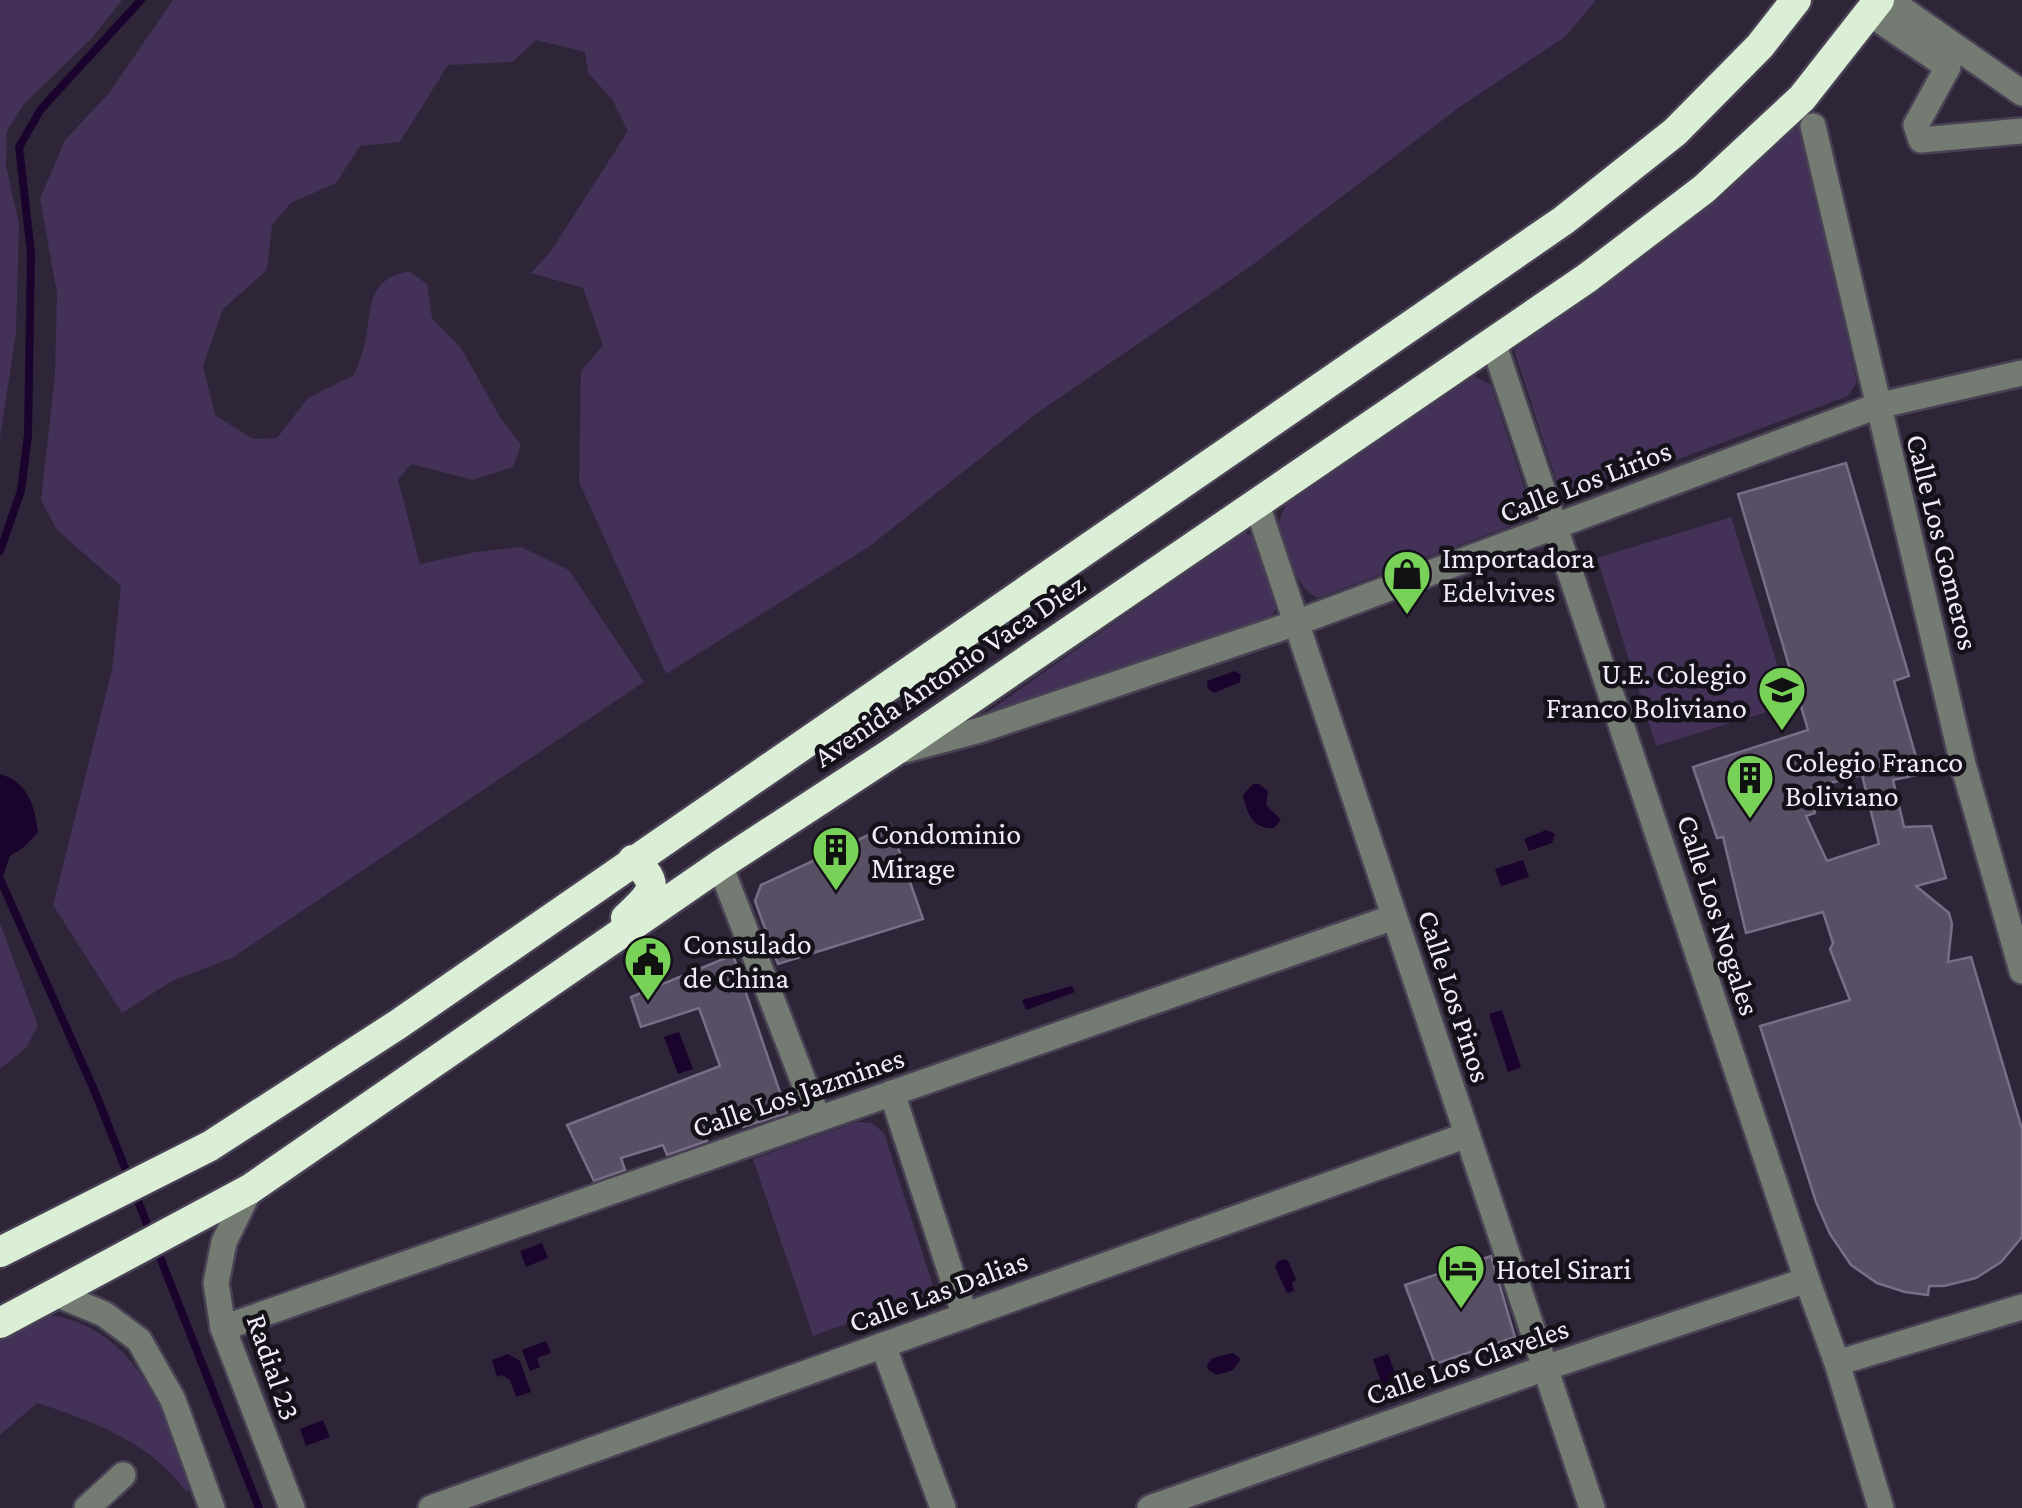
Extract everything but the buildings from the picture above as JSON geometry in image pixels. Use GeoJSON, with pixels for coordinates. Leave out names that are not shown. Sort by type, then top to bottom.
{"type":"FeatureCollection","features":[{"type":"Feature","properties":{"kind":"highway","name":"Avenida Antonio Vaca Diez"},"geometry":{"type":"LineString","coordinates":[[0,1252],[210,1146],[397,1025],[1564,220],[1675,132],[1760,46],[1796,0]]}},
{"type":"Feature","properties":{"kind":"highway","name":"Avenida Antonio Vaca Diez"},"geometry":{"type":"LineString","coordinates":[[0,1323],[250,1189],[1587,278],[1704,189],[1802,98],[1879,4]]}},
{"type":"Feature","properties":{"kind":"highway"},"geometry":{"type":"LineString","coordinates":[[582,962],[648,897],[651,879],[633,860]]}},
{"type":"Feature","properties":{"kind":"street"},"geometry":{"type":"LineString","coordinates":[[1879,4],[1954,60],[2022,93]]}},
{"type":"Feature","properties":{"kind":"street"},"geometry":{"type":"LineString","coordinates":[[1954,60],[1916,125],[1921,140],[2022,130]]}},
{"type":"Feature","properties":{"kind":"street","name":"Calle Los Gomeros"},"geometry":{"type":"LineString","coordinates":[[1814,126],[1963,764],[2022,971]]}},
{"type":"Feature","properties":{"kind":"street","name":"Calle Los Nogales"},"geometry":{"type":"LineString","coordinates":[[1493,342],[1837,1363],[1881,1508]]}},
{"type":"Feature","properties":{"kind":"street","name":"Calle Los Lirios"},"geometry":{"type":"LineString","coordinates":[[890,754],[980,730],[1296,623],[1877,406],[2022,373]]}},
{"type":"Feature","properties":{"kind":"street","name":"Calle Los Pinos"},"geometry":{"type":"LineString","coordinates":[[1256,504],[1592,1508]]}},
{"type":"Feature","properties":{"kind":"street"},"geometry":{"type":"LineString","coordinates":[[720,866],[818,1120]]}},
{"type":"Feature","properties":{"kind":"street","name":"Calle Los Jazmines"},"geometry":{"type":"LineString","coordinates":[[223,1328],[1394,917]]}},
{"type":"Feature","properties":{"kind":"street"},"geometry":{"type":"LineString","coordinates":[[892,1093],[965,1316]]}},
{"type":"Feature","properties":{"kind":"street","name":"Calle Las Dalias"},"geometry":{"type":"LineString","coordinates":[[431,1508],[1467,1136]]}},
{"type":"Feature","properties":{"kind":"street","name":"Radial 23"},"geometry":{"type":"LineString","coordinates":[[250,1189],[224,1242],[216,1283],[223,1328],[292,1508]]}},
{"type":"Feature","properties":{"kind":"street","name":"Calle Los Claveles"},"geometry":{"type":"LineString","coordinates":[[1150,1508],[1807,1280]]}},
{"type":"Feature","properties":{"kind":"street"},"geometry":{"type":"LineString","coordinates":[[56,1294],[104,1314],[139,1340],[173,1400],[212,1508]]}},
{"type":"Feature","properties":{"kind":"street"},"geometry":{"type":"LineString","coordinates":[[1837,1363],[2022,1308]]}},
{"type":"Feature","properties":{"kind":"street"},"geometry":{"type":"LineString","coordinates":[[883,1346],[942,1508]]}},
{"type":"Feature","properties":{"kind":"street"},"geometry":{"type":"LineString","coordinates":[[86,1508],[124,1475]]}},
{"type":"Feature","properties":{"kind":"shaded area"},"geometry":{"type":"Polygon","coordinates":[[[0,0],[122,0],[92,38],[24,104],[7,131],[6,166],[19,224],[16,333],[0,438],[0,0]]]}},
{"type":"Feature","properties":{"kind":"shaded area"},"geometry":{"type":"Polygon","coordinates":[[[173,0],[1596,0],[1565,37],[1457,109],[1251,266],[1036,414],[870,546],[666,674],[579,482],[581,371],[603,345],[583,288],[531,273],[551,251],[628,131],[612,99],[588,73],[585,52],[536,40],[512,62],[448,65],[400,142],[360,146],[336,183],[291,203],[272,225],[267,270],[223,309],[203,366],[215,415],[253,439],[277,438],[308,398],[354,375],[379,286],[409,271],[427,284],[432,318],[461,348],[500,417],[521,445],[513,467],[473,480],[411,464],[398,480],[420,564],[521,547],[569,570],[644,682],[232,958],[172,981],[122,1013],[53,905],[112,670],[121,586],[57,530],[41,500],[55,375],[57,293],[40,199],[65,140],[109,93],[173,0]]]}},
{"type":"Feature","properties":{"kind":"shaded area"},"geometry":{"type":"Polygon","coordinates":[[[1799,124],[1857,382],[1848,396],[1579,496],[1569,493],[1557,483],[1514,350],[1694,216],[1799,124]]]}},
{"type":"Feature","properties":{"kind":"shaded area"},"geometry":{"type":"Polygon","coordinates":[[[1474,376],[1491,385],[1531,508],[1521,522],[1318,598],[1309,593],[1292,566],[1278,524],[1286,504],[1474,376]]]}},
{"type":"Feature","properties":{"kind":"shaded area"},"geometry":{"type":"Polygon","coordinates":[[[1731,517],[1790,705],[1656,746],[1597,558],[1731,517]]]}},
{"type":"Feature","properties":{"kind":"shaded area"},"geometry":{"type":"Polygon","coordinates":[[[1244,532],[1259,540],[1280,603],[1270,618],[969,725],[1244,532]]]}},
{"type":"Feature","properties":{"kind":"shaded area"},"geometry":{"type":"Polygon","coordinates":[[[1235,671],[1241,675],[1240,682],[1214,693],[1208,689],[1207,681],[1235,671]]]}},
{"type":"Feature","properties":{"kind":"shaded area"},"geometry":{"type":"Polygon","coordinates":[[[0,774],[24,789],[35,813],[38,832],[10,856],[0,885],[0,774]]]}},
{"type":"Feature","properties":{"kind":"shaded area"},"geometry":{"type":"Polygon","coordinates":[[[1253,784],[1268,791],[1266,805],[1281,820],[1274,828],[1261,826],[1249,814],[1243,795],[1253,784]]]}},
{"type":"Feature","properties":{"kind":"shaded area"},"geometry":{"type":"Polygon","coordinates":[[[1546,830],[1555,834],[1552,843],[1529,851],[1524,839],[1546,830]]]}},
{"type":"Feature","properties":{"kind":"shaded area"},"geometry":{"type":"Polygon","coordinates":[[[1523,860],[1529,877],[1501,886],[1495,869],[1523,860]]]}},
{"type":"Feature","properties":{"kind":"shaded area"},"geometry":{"type":"Polygon","coordinates":[[[0,923],[38,1026],[26,1048],[0,1069],[0,923]]]}},
{"type":"Feature","properties":{"kind":"shaded area"},"geometry":{"type":"Polygon","coordinates":[[[1072,986],[1075,992],[1026,1010],[1022,1000],[1072,986]]]}},
{"type":"Feature","properties":{"kind":"shaded area"},"geometry":{"type":"Polygon","coordinates":[[[1502,1010],[1521,1067],[1508,1072],[1489,1014],[1502,1010]]]}},
{"type":"Feature","properties":{"kind":"shaded area"},"geometry":{"type":"Polygon","coordinates":[[[679,1032],[693,1069],[678,1074],[664,1037],[679,1032]]]}},
{"type":"Feature","properties":{"kind":"shaded area"},"geometry":{"type":"Polygon","coordinates":[[[856,1122],[872,1123],[884,1133],[935,1292],[813,1336],[753,1159],[856,1122]]]}},
{"type":"Feature","properties":{"kind":"shaded area"},"geometry":{"type":"Polygon","coordinates":[[[542,1243],[548,1258],[526,1267],[520,1251],[542,1243]]]}},
{"type":"Feature","properties":{"kind":"shaded area"},"geometry":{"type":"Polygon","coordinates":[[[1285,1259],[1296,1280],[1292,1283],[1294,1291],[1287,1293],[1275,1267],[1285,1259]]]}},
{"type":"Feature","properties":{"kind":"shaded area"},"geometry":{"type":"Polygon","coordinates":[[[50,1315],[81,1324],[106,1338],[127,1357],[159,1405],[193,1488],[186,1492],[156,1460],[119,1436],[37,1403],[0,1435],[0,1340],[50,1315]]]}},
{"type":"Feature","properties":{"kind":"shaded area"},"geometry":{"type":"Polygon","coordinates":[[[546,1341],[551,1353],[537,1358],[540,1367],[530,1371],[522,1350],[546,1341]]]}},
{"type":"Feature","properties":{"kind":"shaded area"},"geometry":{"type":"Polygon","coordinates":[[[1233,1353],[1241,1359],[1233,1370],[1217,1375],[1208,1370],[1207,1364],[1213,1358],[1233,1353]]]}},
{"type":"Feature","properties":{"kind":"shaded area"},"geometry":{"type":"Polygon","coordinates":[[[508,1354],[520,1361],[531,1392],[516,1397],[510,1380],[502,1375],[497,1377],[492,1360],[508,1354]]]}},
{"type":"Feature","properties":{"kind":"shaded area"},"geometry":{"type":"Polygon","coordinates":[[[1388,1354],[1399,1384],[1384,1390],[1373,1359],[1388,1354]]]}},
{"type":"Feature","properties":{"kind":"shaded area"},"geometry":{"type":"Polygon","coordinates":[[[323,1420],[330,1437],[306,1446],[300,1429],[323,1420]]]}},
{"type":"Feature","properties":{"kind":"waterway"},"geometry":{"type":"LineString","coordinates":[[0,551],[21,491],[28,435],[31,253],[19,147],[41,109],[141,0]]}},
{"type":"Feature","properties":{"kind":"waterway"},"geometry":{"type":"LineString","coordinates":[[0,879],[129,1178]]}},
{"type":"Feature","properties":{"kind":"waterway"},"geometry":{"type":"LineString","coordinates":[[134,1191],[151,1234]]}},
{"type":"Feature","properties":{"kind":"waterway"},"geometry":{"type":"LineString","coordinates":[[156,1247],[259,1508]]}},
{"type":"Feature","properties":{"kind":"place","name":"Importadora Edelvives"},"geometry":{"type":"Point","coordinates":[1407,616]}},
{"type":"Feature","properties":{"kind":"place","name":"U.E. Colegio Franco Boliviano"},"geometry":{"type":"Point","coordinates":[1782,732]}},
{"type":"Feature","properties":{"kind":"place","name":"Colegio Franco Boliviano"},"geometry":{"type":"Point","coordinates":[1750,820]}},
{"type":"Feature","properties":{"kind":"place","name":"Condominio Mirage"},"geometry":{"type":"Point","coordinates":[836,892]}},
{"type":"Feature","properties":{"kind":"place","name":"Consulado de China"},"geometry":{"type":"Point","coordinates":[648,1002]}},
{"type":"Feature","properties":{"kind":"place","name":"Hotel Sirari"},"geometry":{"type":"Point","coordinates":[1461,1310]}}]}
